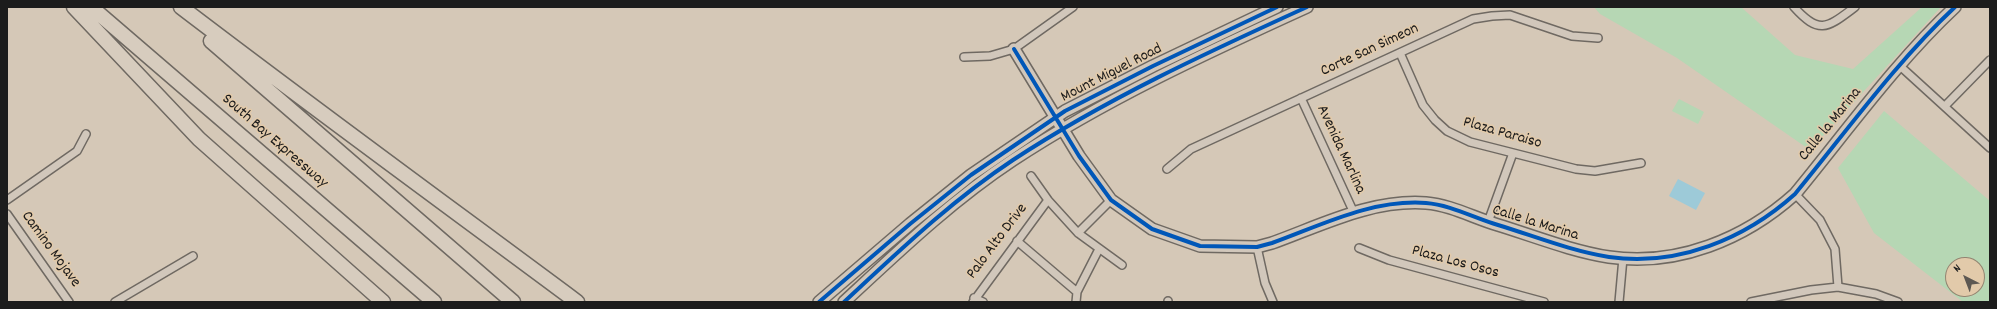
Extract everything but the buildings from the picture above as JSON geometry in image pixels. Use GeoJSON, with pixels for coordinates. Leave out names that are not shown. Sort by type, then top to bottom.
{"type":"FeatureCollection","features":[{"type":"Feature","properties":{"kind":"highway"},"geometry":{"type":"LineString","coordinates":[[74,7],[199,139],[383,302]]}},
{"type":"Feature","properties":{"kind":"highway","name":"South Bay Expressway"},"geometry":{"type":"LineString","coordinates":[[91,7],[434,302]]}},
{"type":"Feature","properties":{"kind":"highway"},"geometry":{"type":"LineString","coordinates":[[172,7],[513,302]]}},
{"type":"Feature","properties":{"kind":"highway"},"geometry":{"type":"LineString","coordinates":[[181,7],[302,100],[393,164],[577,302]]}},
{"type":"Feature","properties":{"kind":"street"},"geometry":{"type":"LineString","coordinates":[[964,57],[990,56],[1014,49],[1073,7]]}},
{"type":"Feature","properties":{"kind":"street","name":"Mount Miguel Road"},"geometry":{"type":"LineString","coordinates":[[819,302],[910,224],[971,175],[1056,118],[1153,66],[1277,7]]}},
{"type":"Feature","properties":{"kind":"street","name":"Mount Miguel Road"},"geometry":{"type":"LineString","coordinates":[[844,302],[918,234],[986,180],[1012,161],[1062,129],[1098,108],[1160,76],[1307,7]]}},
{"type":"Feature","properties":{"kind":"street"},"geometry":{"type":"LineString","coordinates":[[1794,7],[1813,24],[1820,26],[1832,24],[1855,7]]}},
{"type":"Feature","properties":{"kind":"street","name":"Calle la Marina"},"geometry":{"type":"LineString","coordinates":[[1014,49],[1062,129],[1111,200],[1152,229],[1200,246],[1257,247],[1354,213],[1383,205],[1426,203],[1441,205],[1488,222],[1588,253],[1623,258],[1670,256],[1716,244],[1758,223],[1795,194],[1900,66],[1935,26],[1955,7]]}},
{"type":"Feature","properties":{"kind":"street","name":"Corte San Simeon"},"geometry":{"type":"LineString","coordinates":[[1167,170],[1191,149],[1473,19],[1510,15],[1572,36],[1598,38]]}},
{"type":"Feature","properties":{"kind":"street","name":"Plaza Paraiso"},"geometry":{"type":"LineString","coordinates":[[1400,53],[1423,105],[1440,126],[1466,141],[1576,169],[1595,171],[1641,163]]}},
{"type":"Feature","properties":{"kind":"street"},"geometry":{"type":"LineString","coordinates":[[1945,106],[1990,60]]}},
{"type":"Feature","properties":{"kind":"street"},"geometry":{"type":"LineString","coordinates":[[1900,66],[1990,148]]}},
{"type":"Feature","properties":{"kind":"street","name":"Avenida Marlina"},"geometry":{"type":"LineString","coordinates":[[1301,98],[1354,213]]}},
{"type":"Feature","properties":{"kind":"street"},"geometry":{"type":"LineString","coordinates":[[7,200],[77,151],[86,134]]}},
{"type":"Feature","properties":{"kind":"street"},"geometry":{"type":"LineString","coordinates":[[1488,222],[1513,153]]}},
{"type":"Feature","properties":{"kind":"street"},"geometry":{"type":"LineString","coordinates":[[1031,176],[1048,200],[1078,233],[1122,265]]}},
{"type":"Feature","properties":{"kind":"street"},"geometry":{"type":"LineString","coordinates":[[1795,194],[1820,220],[1835,249],[1838,288]]}},
{"type":"Feature","properties":{"kind":"street","name":"Palo Alto Drive"},"geometry":{"type":"LineString","coordinates":[[974,300],[1048,200]]}},
{"type":"Feature","properties":{"kind":"street"},"geometry":{"type":"LineString","coordinates":[[1078,233],[1111,200]]}},
{"type":"Feature","properties":{"kind":"street","name":"Camino Mojave"},"geometry":{"type":"LineString","coordinates":[[7,214],[70,302]]}},
{"type":"Feature","properties":{"kind":"street"},"geometry":{"type":"LineString","coordinates":[[1017,240],[1077,292]]}},
{"type":"Feature","properties":{"kind":"street"},"geometry":{"type":"LineString","coordinates":[[1257,247],[1265,283],[1273,302]]}},
{"type":"Feature","properties":{"kind":"street","name":"Plaza Los Osos"},"geometry":{"type":"LineString","coordinates":[[1359,248],[1389,260],[1544,302]]}},
{"type":"Feature","properties":{"kind":"street"},"geometry":{"type":"LineString","coordinates":[[1076,302],[1077,292],[1099,249]]}},
{"type":"Feature","properties":{"kind":"street"},"geometry":{"type":"LineString","coordinates":[[115,302],[193,256]]}},
{"type":"Feature","properties":{"kind":"street"},"geometry":{"type":"LineString","coordinates":[[1619,302],[1623,258]]}},
{"type":"Feature","properties":{"kind":"street"},"geometry":{"type":"LineString","coordinates":[[1751,302],[1812,290],[1838,288],[1876,294],[1898,302]]}},
{"type":"Feature","properties":{"kind":"street"},"geometry":{"type":"LineString","coordinates":[[974,300],[983,302]]}},
{"type":"Feature","properties":{"kind":"green space"},"geometry":{"type":"Polygon","coordinates":[[[1594,7],[1741,7],[1795,55],[1853,69],[1922,7],[1941,7],[1810,150],[1677,58],[1600,14],[1594,7]]]}},
{"type":"Feature","properties":{"kind":"green space"},"geometry":{"type":"Polygon","coordinates":[[[1679,99],[1704,112],[1698,124],[1672,111],[1679,99]]]}},
{"type":"Feature","properties":{"kind":"green space"},"geometry":{"type":"Polygon","coordinates":[[[1884,111],[1990,201],[1990,302],[1963,302],[1957,297],[1985,297],[1985,257],[1945,257],[1945,288],[1874,233],[1838,168],[1884,111]]]}},
{"type":"Feature","properties":{"kind":"water"},"geometry":{"type":"Polygon","coordinates":[[[1678,179],[1705,193],[1696,210],[1669,196],[1678,179]]]}},
{"type":"Feature","properties":{"kind":"cycle path"},"geometry":{"type":"LineString","coordinates":[[819,302],[910,224],[971,175],[1065,111],[1153,66],[1277,7]]}},
{"type":"Feature","properties":{"kind":"cycle path"},"geometry":{"type":"LineString","coordinates":[[844,302],[905,246],[968,192],[1013,160],[1120,97],[1194,60],[1307,7]]}},
{"type":"Feature","properties":{"kind":"cycle path"},"geometry":{"type":"LineString","coordinates":[[1014,49],[1079,156],[1111,200],[1152,229],[1200,246],[1257,247],[1272,243],[1328,221],[1367,209],[1386,205],[1426,203],[1444,206],[1581,251],[1609,257],[1634,259],[1660,258],[1709,246],[1732,236],[1754,224],[1795,194],[1892,74],[1955,7]]}}]}
